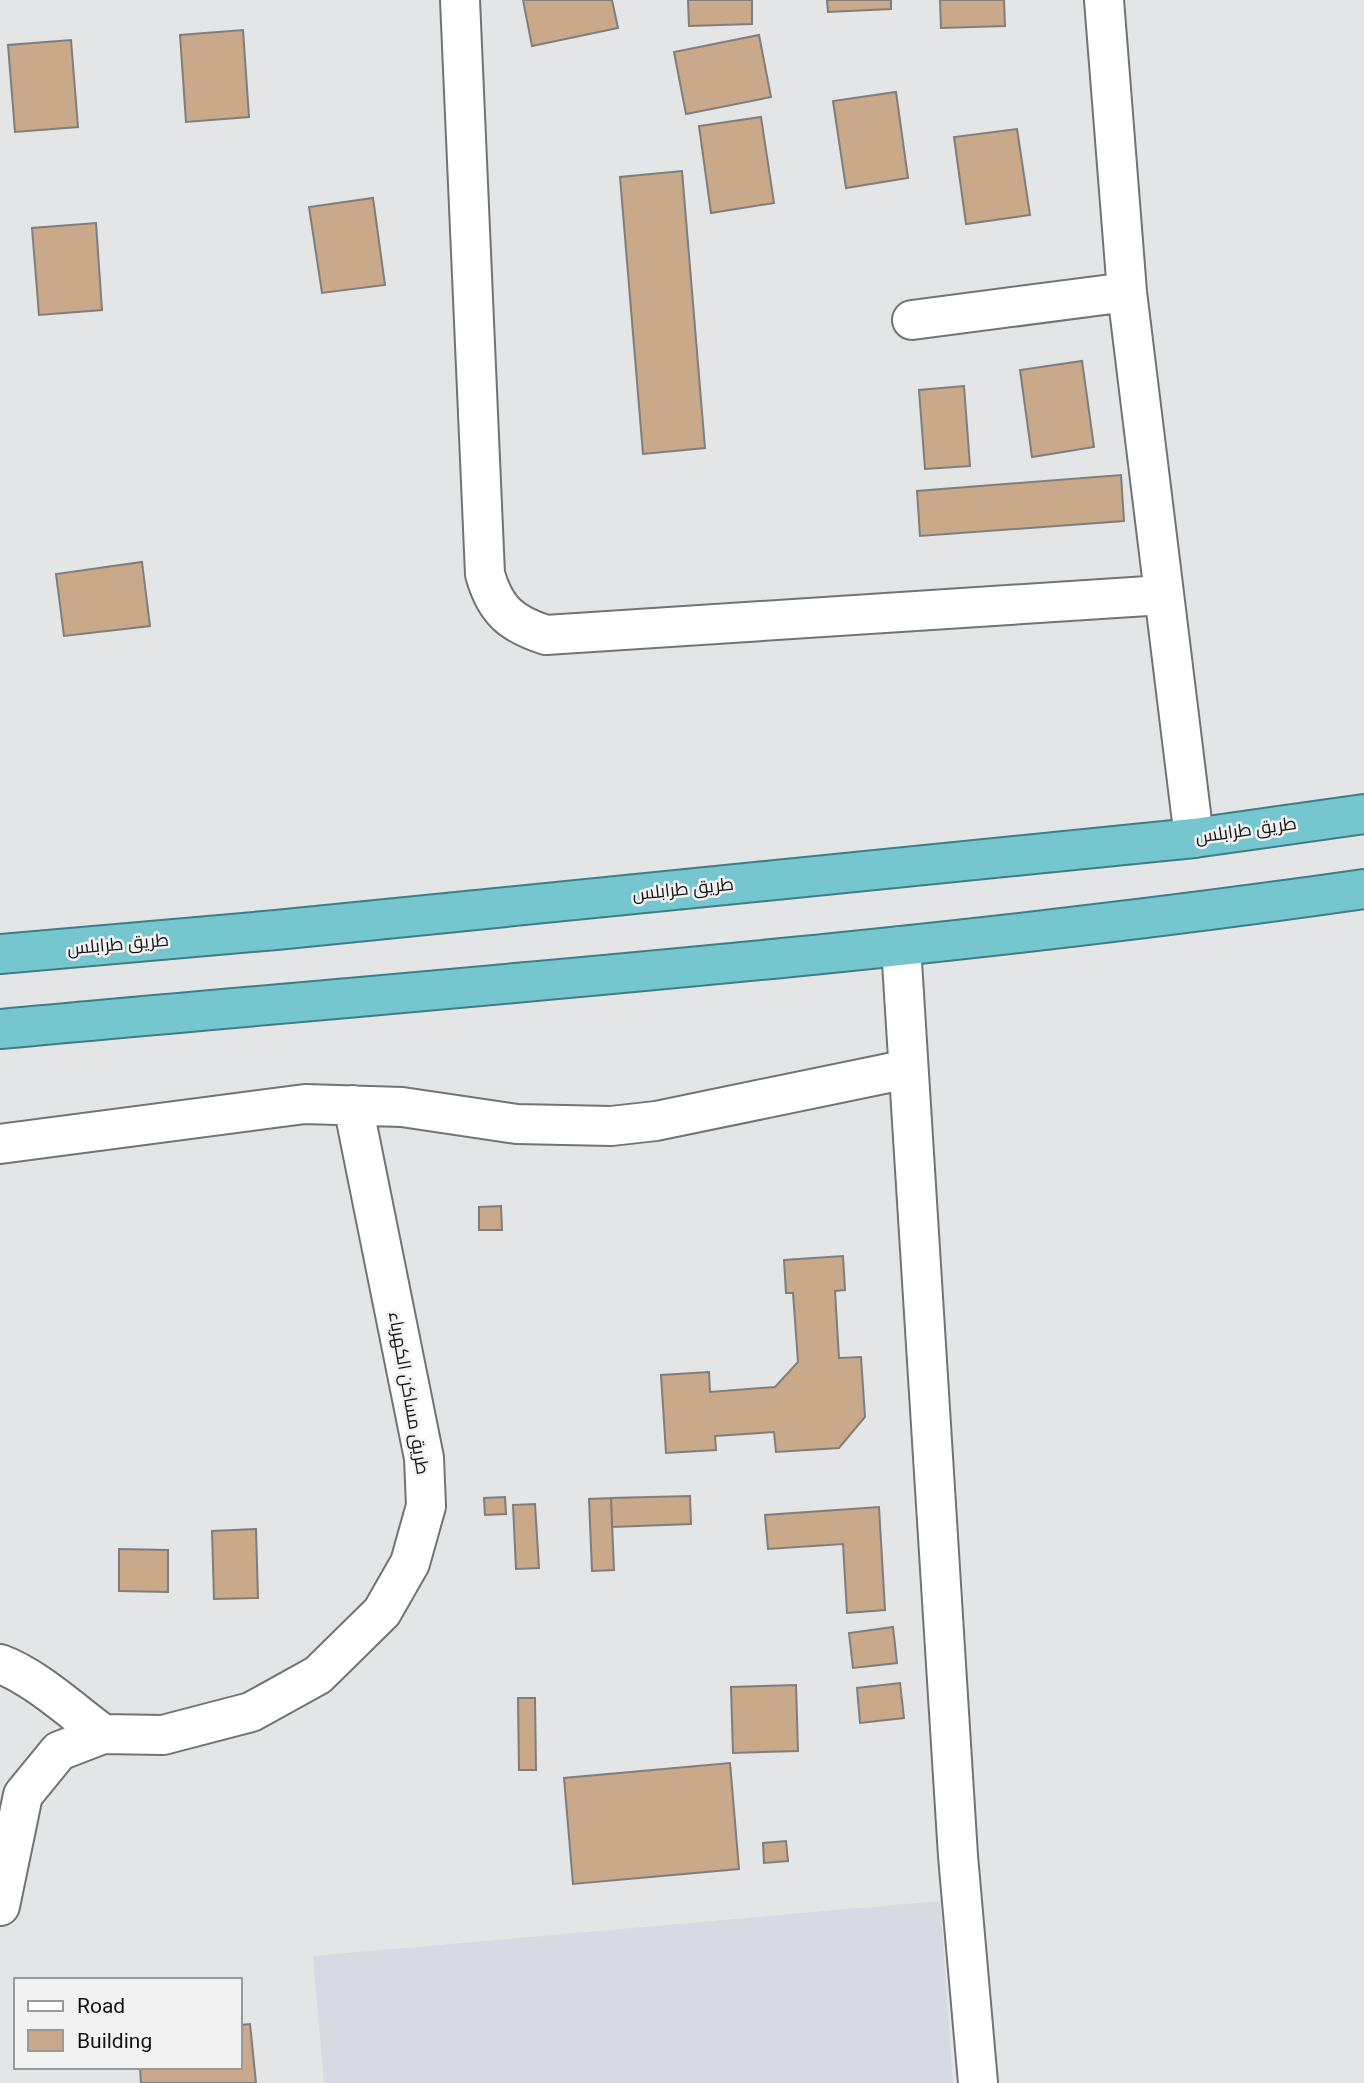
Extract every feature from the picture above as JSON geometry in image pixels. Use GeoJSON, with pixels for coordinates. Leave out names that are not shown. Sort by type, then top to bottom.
{"type":"FeatureCollection","features":[{"type":"Feature","properties":{"kind":"highway","name":"طريق طرابلس"},"geometry":{"type":"LineString","coordinates":[[0,954],[276,930],[1194,838],[1364,814]]}},
{"type":"Feature","properties":{"kind":"highway"},"geometry":{"type":"LineString","coordinates":[[0,1030],[901,946],[1364,889]]}},
{"type":"Feature","properties":{"kind":"street"},"geometry":{"type":"LineString","coordinates":[[460,0],[485,574],[498,605],[509,618],[527,629],[546,635],[1163,595]]}},
{"type":"Feature","properties":{"kind":"street"},"geometry":{"type":"LineString","coordinates":[[1104,0],[1127,292],[1194,838]]}},
{"type":"Feature","properties":{"kind":"street"},"geometry":{"type":"LineString","coordinates":[[912,320],[1127,292]]}},
{"type":"Feature","properties":{"kind":"street"},"geometry":{"type":"LineString","coordinates":[[901,946],[958,1856],[978,2083]]}},
{"type":"Feature","properties":{"kind":"street"},"geometry":{"type":"LineString","coordinates":[[0,1144],[305,1104],[402,1107],[517,1124],[611,1126],[656,1121],[908,1069]]}},
{"type":"Feature","properties":{"kind":"street","name":"طريق مساكن الكهرباء"},"geometry":{"type":"LineString","coordinates":[[0,1906],[23,1795],[59,1751],[103,1734],[163,1735],[251,1712],[318,1675],[382,1612],[410,1563],[426,1506],[424,1458],[353,1105]]}},
{"type":"Feature","properties":{"kind":"street"},"geometry":{"type":"LineString","coordinates":[[0,1664],[12,1668],[33,1682],[103,1734]]}},
{"type":"Feature","properties":{"kind":"shaded area"},"geometry":{"type":"Polygon","coordinates":[[[940,1901],[953,2083],[324,2083],[313,1956],[940,1901]]]}},
{"type":"Feature","properties":{"kind":"building"},"geometry":{"type":"Polygon","coordinates":[[[523,0],[612,0],[618,28],[532,46],[523,0]]]}},
{"type":"Feature","properties":{"kind":"building"},"geometry":{"type":"Polygon","coordinates":[[[688,0],[752,0],[752,24],[689,26],[688,0]]]}},
{"type":"Feature","properties":{"kind":"building"},"geometry":{"type":"Polygon","coordinates":[[[827,0],[891,0],[891,9],[828,12],[827,0]]]}},
{"type":"Feature","properties":{"kind":"building"},"geometry":{"type":"Polygon","coordinates":[[[940,0],[1004,0],[1005,26],[941,28],[940,0]]]}},
{"type":"Feature","properties":{"kind":"building"},"geometry":{"type":"Polygon","coordinates":[[[243,30],[249,117],[186,122],[180,35],[243,30]]]}},
{"type":"Feature","properties":{"kind":"building"},"geometry":{"type":"Polygon","coordinates":[[[759,35],[771,97],[686,114],[674,52],[759,35]]]}},
{"type":"Feature","properties":{"kind":"building"},"geometry":{"type":"Polygon","coordinates":[[[71,40],[78,127],[15,132],[8,45],[71,40]]]}},
{"type":"Feature","properties":{"kind":"building"},"geometry":{"type":"Polygon","coordinates":[[[896,92],[908,178],[846,188],[833,101],[896,92]]]}},
{"type":"Feature","properties":{"kind":"building"},"geometry":{"type":"Polygon","coordinates":[[[761,117],[774,203],[711,213],[699,126],[761,117]]]}},
{"type":"Feature","properties":{"kind":"building"},"geometry":{"type":"Polygon","coordinates":[[[1017,129],[1030,215],[966,224],[954,137],[1017,129]]]}},
{"type":"Feature","properties":{"kind":"building"},"geometry":{"type":"Polygon","coordinates":[[[682,171],[705,448],[643,454],[620,177],[682,171]]]}},
{"type":"Feature","properties":{"kind":"building"},"geometry":{"type":"Polygon","coordinates":[[[373,198],[385,285],[322,293],[309,207],[373,198]]]}},
{"type":"Feature","properties":{"kind":"building"},"geometry":{"type":"Polygon","coordinates":[[[96,223],[102,310],[39,315],[32,228],[96,223]]]}},
{"type":"Feature","properties":{"kind":"building"},"geometry":{"type":"Polygon","coordinates":[[[1082,361],[1094,447],[1032,457],[1020,370],[1082,361]]]}},
{"type":"Feature","properties":{"kind":"building"},"geometry":{"type":"Polygon","coordinates":[[[964,386],[970,466],[925,469],[919,390],[964,386]]]}},
{"type":"Feature","properties":{"kind":"building"},"geometry":{"type":"Polygon","coordinates":[[[1121,475],[1124,521],[920,536],[917,491],[1121,475]]]}},
{"type":"Feature","properties":{"kind":"building"},"geometry":{"type":"Polygon","coordinates":[[[142,562],[150,626],[64,636],[56,574],[142,562]]]}},
{"type":"Feature","properties":{"kind":"building"},"geometry":{"type":"Polygon","coordinates":[[[501,1206],[502,1230],[479,1230],[479,1207],[501,1206]]]}},
{"type":"Feature","properties":{"kind":"building"},"geometry":{"type":"Polygon","coordinates":[[[843,1256],[845,1290],[835,1291],[839,1358],[861,1357],[865,1417],[839,1448],[776,1452],[774,1432],[715,1436],[716,1450],[666,1453],[661,1375],[709,1372],[710,1392],[775,1387],[798,1362],[793,1293],[786,1293],[784,1260],[843,1256]]]}},
{"type":"Feature","properties":{"kind":"building"},"geometry":{"type":"Polygon","coordinates":[[[690,1496],[691,1524],[612,1527],[611,1498],[690,1496]]]}},
{"type":"Feature","properties":{"kind":"building"},"geometry":{"type":"Polygon","coordinates":[[[505,1497],[506,1514],[485,1515],[484,1498],[505,1497]]]}},
{"type":"Feature","properties":{"kind":"building"},"geometry":{"type":"Polygon","coordinates":[[[611,1498],[614,1570],[592,1571],[589,1499],[611,1498]]]}},
{"type":"Feature","properties":{"kind":"building"},"geometry":{"type":"Polygon","coordinates":[[[535,1504],[539,1568],[516,1569],[513,1505],[535,1504]]]}},
{"type":"Feature","properties":{"kind":"building"},"geometry":{"type":"Polygon","coordinates":[[[879,1507],[885,1610],[847,1613],[843,1544],[768,1549],[765,1515],[879,1507]]]}},
{"type":"Feature","properties":{"kind":"building"},"geometry":{"type":"Polygon","coordinates":[[[256,1529],[258,1598],[214,1599],[212,1531],[256,1529]]]}},
{"type":"Feature","properties":{"kind":"building"},"geometry":{"type":"Polygon","coordinates":[[[119,1549],[168,1550],[168,1592],[119,1591],[119,1549]]]}},
{"type":"Feature","properties":{"kind":"building"},"geometry":{"type":"Polygon","coordinates":[[[893,1627],[897,1663],[853,1668],[849,1633],[893,1627]]]}},
{"type":"Feature","properties":{"kind":"building"},"geometry":{"type":"Polygon","coordinates":[[[900,1683],[904,1718],[860,1723],[857,1688],[900,1683]]]}},
{"type":"Feature","properties":{"kind":"building"},"geometry":{"type":"Polygon","coordinates":[[[796,1685],[798,1751],[733,1753],[731,1687],[796,1685]]]}},
{"type":"Feature","properties":{"kind":"building"},"geometry":{"type":"Polygon","coordinates":[[[518,1698],[535,1698],[536,1770],[519,1770],[518,1698]]]}},
{"type":"Feature","properties":{"kind":"building"},"geometry":{"type":"Polygon","coordinates":[[[730,1763],[739,1869],[573,1884],[564,1778],[730,1763]]]}},
{"type":"Feature","properties":{"kind":"building"},"geometry":{"type":"Polygon","coordinates":[[[786,1841],[788,1861],[764,1863],[763,1843],[786,1841]]]}},
{"type":"Feature","properties":{"kind":"building"},"geometry":{"type":"Polygon","coordinates":[[[250,2024],[256,2083],[141,2083],[140,2069],[242,2069],[242,2025],[250,2024]]]}}]}
